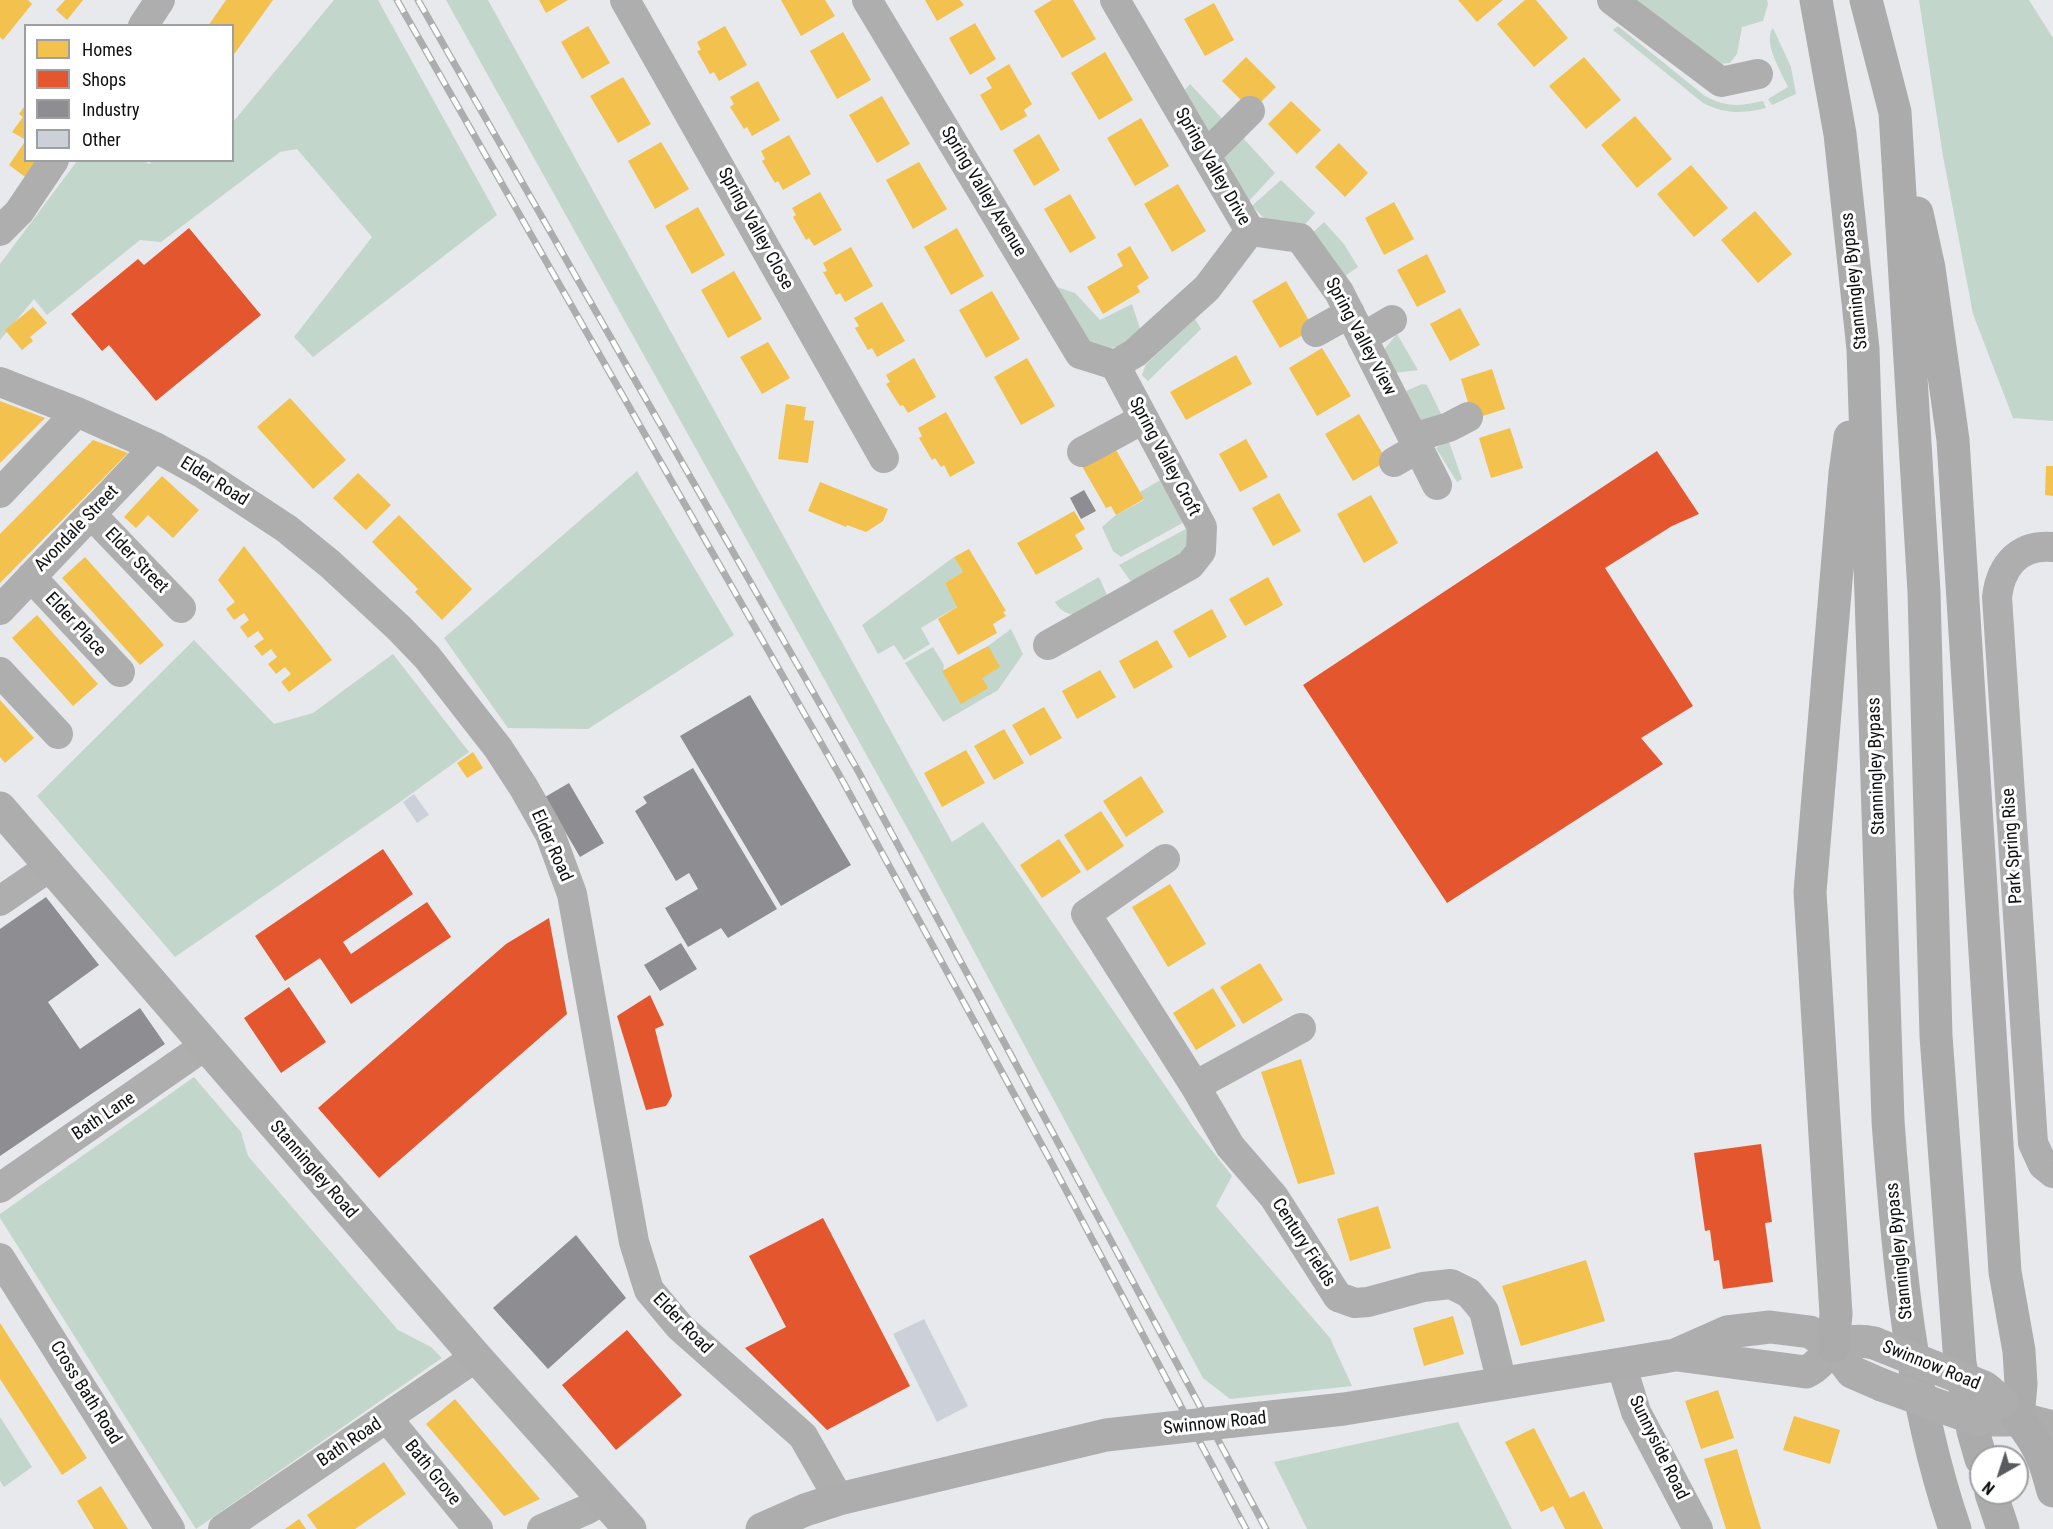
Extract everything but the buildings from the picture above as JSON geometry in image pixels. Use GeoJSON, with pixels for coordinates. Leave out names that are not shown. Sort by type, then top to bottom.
{"type":"FeatureCollection","features":[{"type":"Feature","properties":{"kind":"highway","name":"Stanningley Bypass"},"geometry":{"type":"LineString","coordinates":[[1816,0],[1840,134],[1863,349],[1888,1121],[1897,1238],[1911,1347],[1930,1438],[1945,1500],[1955,1529]]}},
{"type":"Feature","properties":{"kind":"highway"},"geometry":{"type":"LineString","coordinates":[[1866,0],[1896,111],[1929,268],[1953,440],[2005,1272],[2019,1351],[2021,1384],[2009,1414],[2037,1443],[2045,1459],[2053,1491]]}},
{"type":"Feature","properties":{"kind":"highway"},"geometry":{"type":"LineString","coordinates":[[1896,111],[1924,592],[1936,1036],[1960,1363],[1976,1445]]}},
{"type":"Feature","properties":{"kind":"highway"},"geometry":{"type":"LineString","coordinates":[[1833,1347],[1836,1314],[1810,892],[1845,473],[1863,349]]}},
{"type":"Feature","properties":{"kind":"highway"},"geometry":{"type":"LineString","coordinates":[[1995,1505],[2003,1529]]}},
{"type":"Feature","properties":{"kind":"street"},"geometry":{"type":"LineString","coordinates":[[145,24],[160,0]]}},
{"type":"Feature","properties":{"kind":"street","name":"Spring Valley Close"},"geometry":{"type":"LineString","coordinates":[[626,0],[884,458]]}},
{"type":"Feature","properties":{"kind":"street","name":"Spring Valley Avenue"},"geometry":{"type":"LineString","coordinates":[[867,0],[1080,354],[1114,365]]}},
{"type":"Feature","properties":{"kind":"street","name":"Spring Valley Drive"},"geometry":{"type":"LineString","coordinates":[[1114,365],[1135,353],[1207,288],[1250,231],[1115,0]]}},
{"type":"Feature","properties":{"kind":"street"},"geometry":{"type":"LineString","coordinates":[[1612,0],[1721,82],[1758,74]]}},
{"type":"Feature","properties":{"kind":"street"},"geometry":{"type":"LineString","coordinates":[[1206,155],[1250,111]]}},
{"type":"Feature","properties":{"kind":"street"},"geometry":{"type":"LineString","coordinates":[[0,231],[19,212],[53,162]]}},
{"type":"Feature","properties":{"kind":"street","name":"Spring Valley View"},"geometry":{"type":"LineString","coordinates":[[1250,231],[1300,238],[1339,292],[1356,325],[1409,449],[1437,485]]}},
{"type":"Feature","properties":{"kind":"street"},"geometry":{"type":"LineString","coordinates":[[1316,332],[1392,320]]}},
{"type":"Feature","properties":{"kind":"street","name":"Spring Valley Croft"},"geometry":{"type":"LineString","coordinates":[[1048,645],[1190,565],[1201,551],[1202,527],[1114,365]]}},
{"type":"Feature","properties":{"kind":"street","name":"Elder Road"},"geometry":{"type":"LineString","coordinates":[[0,382],[77,412],[155,447],[202,473],[287,529],[330,564],[427,657],[508,764],[550,834],[572,894],[634,1242],[649,1290],[680,1327],[803,1436],[839,1499]]}},
{"type":"Feature","properties":{"kind":"street"},"geometry":{"type":"LineString","coordinates":[[0,493],[77,412]]}},
{"type":"Feature","properties":{"kind":"street"},"geometry":{"type":"LineString","coordinates":[[1409,449],[1468,417]]}},
{"type":"Feature","properties":{"kind":"street"},"geometry":{"type":"LineString","coordinates":[[1082,452],[1143,419]]}},
{"type":"Feature","properties":{"kind":"street","name":"Avondale Street"},"geometry":{"type":"LineString","coordinates":[[0,610],[155,447]]}},
{"type":"Feature","properties":{"kind":"street","name":"Elder Street"},"geometry":{"type":"LineString","coordinates":[[91,514],[181,608]]}},
{"type":"Feature","properties":{"kind":"street","name":"Park Spring Rise"},"geometry":{"type":"LineString","coordinates":[[2053,547],[2042,546],[2029,549],[2013,559],[2004,570],[1997,597],[2033,1143],[2043,1165],[2053,1173]]}},
{"type":"Feature","properties":{"kind":"street","name":"Elder Place"},"geometry":{"type":"LineString","coordinates":[[31,578],[120,672]]}},
{"type":"Feature","properties":{"kind":"street"},"geometry":{"type":"LineString","coordinates":[[0,672],[58,734]]}},
{"type":"Feature","properties":{"kind":"street","name":"Stanningley Road"},"geometry":{"type":"LineString","coordinates":[[0,808],[476,1357],[630,1529]]}},
{"type":"Feature","properties":{"kind":"street","name":"Century Fields"},"geometry":{"type":"LineString","coordinates":[[1165,859],[1086,914],[1195,1086],[1230,1146],[1274,1197],[1338,1297],[1355,1303],[1368,1302],[1423,1287],[1451,1284],[1469,1293],[1484,1311],[1502,1383]]}},
{"type":"Feature","properties":{"kind":"street"},"geometry":{"type":"LineString","coordinates":[[0,901],[51,866]]}},
{"type":"Feature","properties":{"kind":"street"},"geometry":{"type":"LineString","coordinates":[[1195,1086],[1301,1028]]}},
{"type":"Feature","properties":{"kind":"street","name":"Bath Lane"},"geometry":{"type":"LineString","coordinates":[[0,1188],[206,1045]]}},
{"type":"Feature","properties":{"kind":"street","name":"Cross Bath Road"},"geometry":{"type":"LineString","coordinates":[[0,1258],[171,1529]]}},
{"type":"Feature","properties":{"kind":"street","name":"Swinnow Road"},"geometry":{"type":"LineString","coordinates":[[762,1529],[805,1510],[839,1499],[1106,1436],[1344,1409],[1621,1364],[1676,1355],[1727,1332],[1770,1328],[1810,1332],[1833,1347],[1852,1372],[1978,1420],[2009,1414],[2053,1427]]}},
{"type":"Feature","properties":{"kind":"street","name":"Swinnow Road"},"geometry":{"type":"LineString","coordinates":[[1833,1347],[1858,1340],[1874,1343],[1984,1387],[2009,1414]]}},
{"type":"Feature","properties":{"kind":"street","name":"Bath Road"},"geometry":{"type":"LineString","coordinates":[[223,1529],[476,1357]]}},
{"type":"Feature","properties":{"kind":"street","name":"Sunnyside Road"},"geometry":{"type":"LineString","coordinates":[[1621,1364],[1636,1412],[1698,1529]]}},
{"type":"Feature","properties":{"kind":"street","name":"Bath Grove"},"geometry":{"type":"LineString","coordinates":[[387,1418],[478,1529]]}},
{"type":"Feature","properties":{"kind":"street"},"geometry":{"type":"LineString","coordinates":[[542,1529],[603,1500]]}},
{"type":"Feature","properties":{"kind":"green space"},"geometry":{"type":"Polygon","coordinates":[[[334,0],[378,0],[497,215],[313,357],[294,337],[372,237],[297,149],[280,152],[161,242],[140,240],[47,315],[34,299],[0,340],[0,264],[76,162],[146,162],[149,164],[151,162],[234,162],[234,121],[334,0]]]}},
{"type":"Feature","properties":{"kind":"green space"},"geometry":{"type":"Polygon","coordinates":[[[446,0],[488,0],[952,842],[983,822],[1195,1129],[1232,1176],[1216,1206],[1330,1338],[1352,1386],[1230,1399],[1203,1378],[925,860],[446,0]]]}},
{"type":"Feature","properties":{"kind":"green space"},"geometry":{"type":"Polygon","coordinates":[[[1635,0],[1767,0],[1768,4],[1763,21],[1742,27],[1737,54],[1730,63],[1718,64],[1635,0]]]}},
{"type":"Feature","properties":{"kind":"green space"},"geometry":{"type":"Polygon","coordinates":[[[1919,0],[2029,0],[2053,38],[2053,421],[2013,418],[1973,314],[1943,156],[1919,0]]]}},
{"type":"Feature","properties":{"kind":"green space"},"geometry":{"type":"Polygon","coordinates":[[[1618,26],[1705,96],[1720,103],[1734,105],[1763,101],[1766,108],[1734,112],[1703,103],[1613,30],[1618,26]]]}},
{"type":"Feature","properties":{"kind":"green space"},"geometry":{"type":"Polygon","coordinates":[[[1773,28],[1791,67],[1796,94],[1772,105],[1768,99],[1788,87],[1771,49],[1770,34],[1773,28]]]}},
{"type":"Feature","properties":{"kind":"green space"},"geometry":{"type":"Polygon","coordinates":[[[1190,84],[1228,125],[1209,132],[1185,90],[1190,84]]]}},
{"type":"Feature","properties":{"kind":"green space"},"geometry":{"type":"Polygon","coordinates":[[[1243,138],[1275,173],[1249,201],[1223,155],[1243,138]]]}},
{"type":"Feature","properties":{"kind":"green space"},"geometry":{"type":"Polygon","coordinates":[[[1281,180],[1315,213],[1301,229],[1265,219],[1252,206],[1281,180]]]}},
{"type":"Feature","properties":{"kind":"green space"},"geometry":{"type":"Polygon","coordinates":[[[1324,222],[1344,244],[1358,267],[1342,278],[1310,235],[1324,222]]]}},
{"type":"Feature","properties":{"kind":"green space"},"geometry":{"type":"Polygon","coordinates":[[[1054,286],[1075,293],[1100,320],[1132,304],[1140,329],[1119,347],[1095,349],[1084,340],[1054,286]]]}},
{"type":"Feature","properties":{"kind":"green space"},"geometry":{"type":"Polygon","coordinates":[[[1195,319],[1201,329],[1148,381],[1142,375],[1146,364],[1195,319]]]}},
{"type":"Feature","properties":{"kind":"green space"},"geometry":{"type":"Polygon","coordinates":[[[1397,334],[1418,370],[1395,373],[1382,352],[1397,334]]]}},
{"type":"Feature","properties":{"kind":"green space"},"geometry":{"type":"Polygon","coordinates":[[[1422,384],[1427,385],[1444,420],[1423,427],[1404,392],[1422,384]]]}},
{"type":"Feature","properties":{"kind":"green space"},"geometry":{"type":"Polygon","coordinates":[[[1449,442],[1462,479],[1457,482],[1436,448],[1449,442]]]}},
{"type":"Feature","properties":{"kind":"green space"},"geometry":{"type":"Polygon","coordinates":[[[637,471],[734,635],[588,729],[508,728],[444,638],[637,471]]]}},
{"type":"Feature","properties":{"kind":"green space"},"geometry":{"type":"Polygon","coordinates":[[[1162,479],[1186,521],[1121,557],[1113,551],[1102,527],[1116,515],[1144,500],[1140,492],[1162,479]]]}},
{"type":"Feature","properties":{"kind":"green space"},"geometry":{"type":"Polygon","coordinates":[[[1195,524],[1193,547],[1135,587],[1119,565],[1195,524]]]}},
{"type":"Feature","properties":{"kind":"green space"},"geometry":{"type":"Polygon","coordinates":[[[954,557],[963,572],[945,583],[958,606],[921,628],[930,644],[904,660],[894,645],[878,654],[862,625],[954,557]]]}},
{"type":"Feature","properties":{"kind":"green space"},"geometry":{"type":"Polygon","coordinates":[[[1099,577],[1110,602],[1080,617],[1065,612],[1055,602],[1099,577]]]}},
{"type":"Feature","properties":{"kind":"green space"},"geometry":{"type":"Polygon","coordinates":[[[1011,629],[1023,654],[998,690],[943,722],[905,663],[933,647],[944,665],[943,671],[988,646],[1011,629]]]}},
{"type":"Feature","properties":{"kind":"green space"},"geometry":{"type":"Polygon","coordinates":[[[194,640],[274,724],[313,713],[393,654],[469,752],[175,957],[37,796],[194,640]]]}},
{"type":"Feature","properties":{"kind":"green space"},"geometry":{"type":"Polygon","coordinates":[[[194,1077],[241,1132],[248,1156],[398,1330],[431,1347],[442,1358],[196,1529],[0,1218],[0,1214],[194,1077]]]}},
{"type":"Feature","properties":{"kind":"green space"},"geometry":{"type":"Polygon","coordinates":[[[0,1417],[32,1467],[4,1487],[0,1481],[0,1417]]]}},
{"type":"Feature","properties":{"kind":"green space"},"geometry":{"type":"Polygon","coordinates":[[[1458,1422],[1512,1529],[1307,1529],[1274,1462],[1458,1422]]]}},
{"type":"Feature","properties":{"kind":"railway"},"geometry":{"type":"LineString","coordinates":[[397,0],[841,778],[1050,1160],[1246,1529]]}},
{"type":"Feature","properties":{"kind":"railway"},"geometry":{"type":"LineString","coordinates":[[418,0],[857,769],[1266,1529]]}}]}
